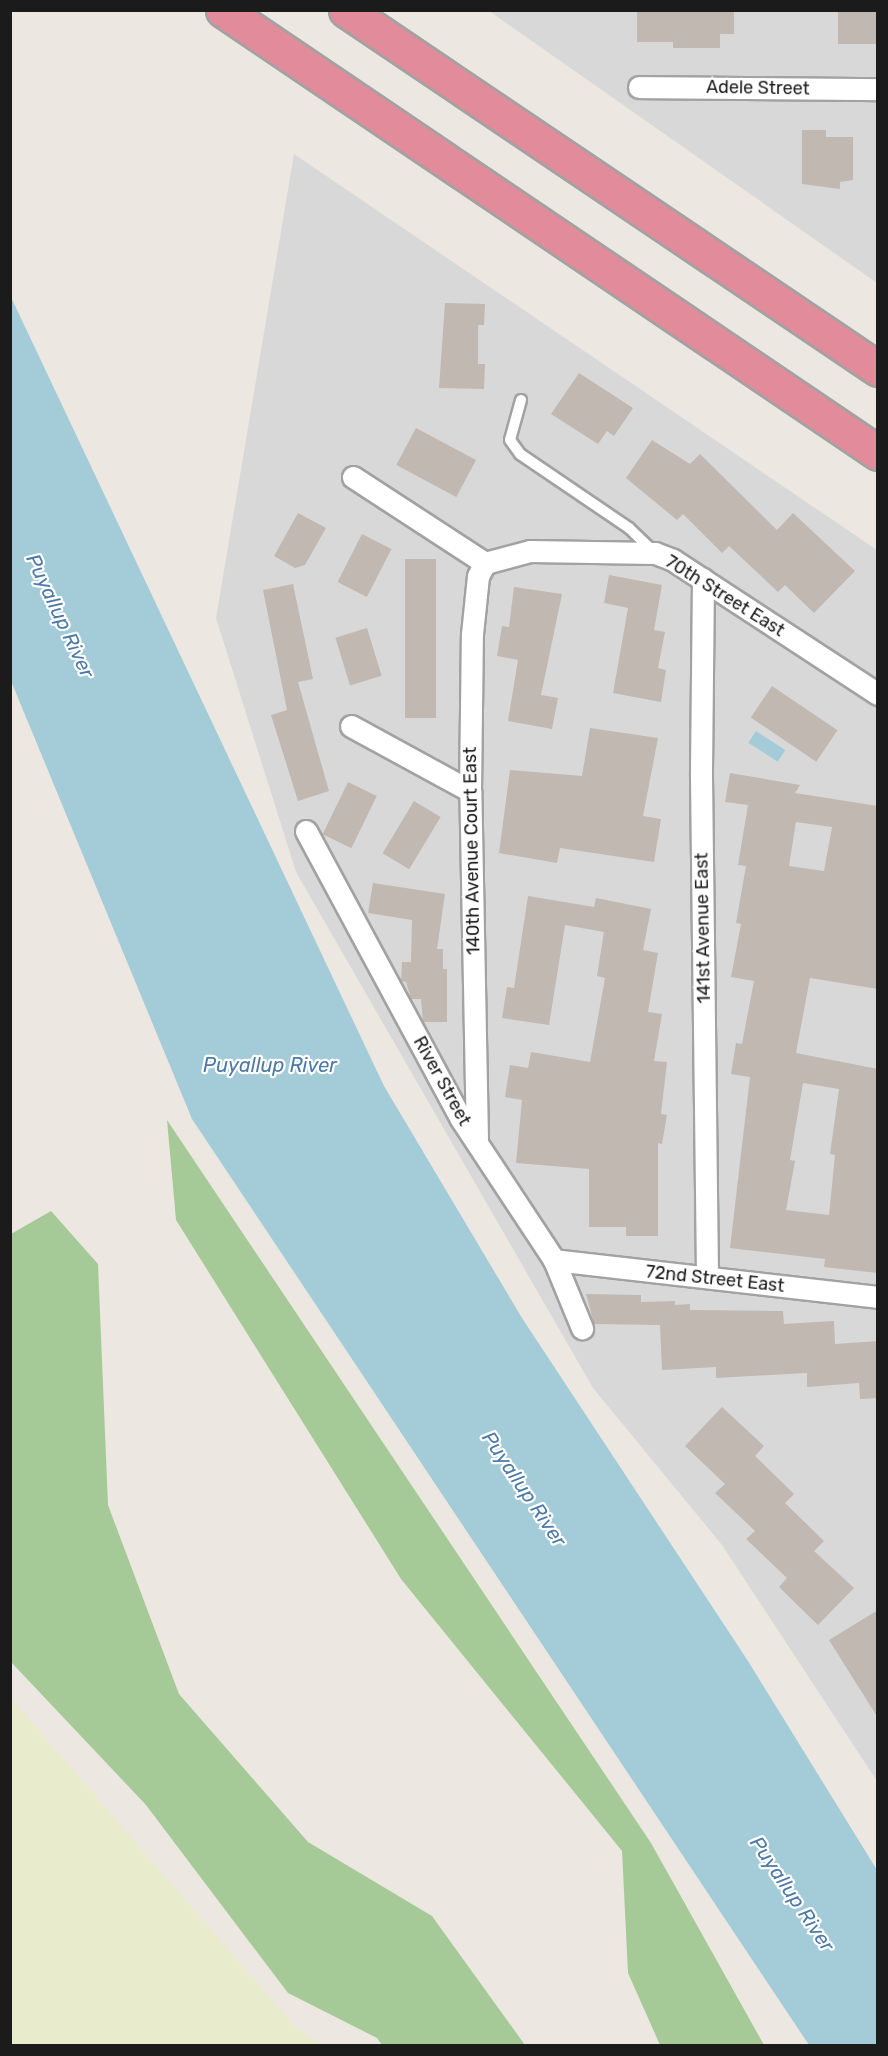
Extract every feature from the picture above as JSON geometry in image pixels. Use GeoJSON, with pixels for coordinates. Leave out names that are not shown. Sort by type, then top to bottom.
{"type":"FeatureCollection","features":[{"type":"Feature","properties":{"kind":"highway"},"geometry":{"type":"LineString","coordinates":[[223,10],[878,453]]}},
{"type":"Feature","properties":{"kind":"highway"},"geometry":{"type":"LineString","coordinates":[[346,10],[878,369]]}},
{"type":"Feature","properties":{"kind":"street","name":"Adele Street"},"geometry":{"type":"LineString","coordinates":[[639,87],[878,89]]}},
{"type":"Feature","properties":{"kind":"street"},"geometry":{"type":"LineString","coordinates":[[352,477],[485,563]]}},
{"type":"Feature","properties":{"kind":"street","name":"70th Street East"},"geometry":{"type":"LineString","coordinates":[[485,563],[530,551],[655,553],[703,579],[878,694]]}},
{"type":"Feature","properties":{"kind":"street","name":"140th Avenue Court East"},"geometry":{"type":"LineString","coordinates":[[477,1140],[470,791],[472,634],[478,576],[485,563]]}},
{"type":"Feature","properties":{"kind":"street","name":"141st Avenue East"},"geometry":{"type":"LineString","coordinates":[[703,579],[701,776],[707,1277]]}},
{"type":"Feature","properties":{"kind":"street"},"geometry":{"type":"LineString","coordinates":[[351,726],[470,791]]}},
{"type":"Feature","properties":{"kind":"street","name":"River Street"},"geometry":{"type":"LineString","coordinates":[[306,831],[461,1119],[554,1260],[582,1328]]}},
{"type":"Feature","properties":{"kind":"street","name":"72nd Street East"},"geometry":{"type":"LineString","coordinates":[[554,1260],[878,1297]]}},
{"type":"Feature","properties":{"kind":"lane"},"geometry":{"type":"LineString","coordinates":[[521,400],[510,440],[520,454],[629,528],[655,553]]}},
{"type":"Feature","properties":{"kind":"shaded area"},"geometry":{"type":"Polygon","coordinates":[[[489,11],[877,11],[877,283],[489,11]]]}},
{"type":"Feature","properties":{"kind":"shaded area"},"geometry":{"type":"Polygon","coordinates":[[[294,154],[877,550],[877,1781],[722,1545],[593,1388],[296,872],[216,618],[294,154]]]}},
{"type":"Feature","properties":{"kind":"green space"},"geometry":{"type":"Polygon","coordinates":[[[167,1120],[651,1843],[764,2045],[660,2045],[628,1973],[622,1851],[401,1579],[176,1220],[167,1120]]]}},
{"type":"Feature","properties":{"kind":"green space"},"geometry":{"type":"Polygon","coordinates":[[[51,1211],[98,1264],[108,1505],[179,1694],[308,1842],[432,1916],[525,2045],[382,2045],[377,2038],[288,1993],[146,1805],[11,1662],[11,1234],[51,1211]]]}},
{"type":"Feature","properties":{"kind":"green space"},"geometry":{"type":"Polygon","coordinates":[[[11,1698],[296,2028],[323,2045],[11,2045],[11,1698]]]}},
{"type":"Feature","properties":{"kind":"water","name":"Puyallup River"},"geometry":{"type":"Polygon","coordinates":[[[10,295],[384,1086],[522,1318],[748,1661],[877,1870],[877,2045],[809,2045],[192,1119],[11,681],[10,295]]]}},
{"type":"Feature","properties":{"kind":"water"},"geometry":{"type":"Polygon","coordinates":[[[756,731],[785,750],[778,762],[748,743],[756,731]]]}},
{"type":"Feature","properties":{"kind":"building"},"geometry":{"type":"Polygon","coordinates":[[[734,10],[734,34],[720,34],[720,48],[673,48],[673,42],[637,42],[637,11],[734,10]]]}},
{"type":"Feature","properties":{"kind":"building"},"geometry":{"type":"Polygon","coordinates":[[[838,10],[878,10],[878,44],[838,44],[838,10]]]}},
{"type":"Feature","properties":{"kind":"building"},"geometry":{"type":"Polygon","coordinates":[[[802,130],[826,130],[826,137],[853,137],[853,180],[840,182],[840,189],[802,184],[802,130]]]}},
{"type":"Feature","properties":{"kind":"building"},"geometry":{"type":"Polygon","coordinates":[[[445,303],[485,304],[484,325],[478,325],[478,364],[485,364],[484,389],[439,388],[445,303]]]}},
{"type":"Feature","properties":{"kind":"building"},"geometry":{"type":"Polygon","coordinates":[[[579,373],[633,408],[614,436],[607,431],[598,444],[551,414],[579,373]]]}},
{"type":"Feature","properties":{"kind":"building"},"geometry":{"type":"Polygon","coordinates":[[[416,428],[476,460],[456,497],[396,465],[416,428]]]}},
{"type":"Feature","properties":{"kind":"building"},"geometry":{"type":"Polygon","coordinates":[[[652,440],[690,464],[700,454],[777,530],[793,513],[855,571],[814,613],[785,585],[778,592],[729,546],[722,553],[683,514],[677,520],[626,478],[652,440]]]}},
{"type":"Feature","properties":{"kind":"building"},"geometry":{"type":"Polygon","coordinates":[[[298,513],[326,528],[305,565],[295,568],[274,556],[298,513]]]}},
{"type":"Feature","properties":{"kind":"building"},"geometry":{"type":"Polygon","coordinates":[[[362,534],[391,549],[367,597],[337,582],[362,534]]]}},
{"type":"Feature","properties":{"kind":"building"},"geometry":{"type":"Polygon","coordinates":[[[405,559],[436,559],[436,718],[405,718],[405,559]]]}},
{"type":"Feature","properties":{"kind":"building"},"geometry":{"type":"Polygon","coordinates":[[[609,575],[662,585],[654,630],[665,632],[658,668],[666,670],[661,702],[613,693],[628,608],[604,603],[609,575]]]}},
{"type":"Feature","properties":{"kind":"building"},"geometry":{"type":"Polygon","coordinates":[[[293,584],[313,679],[298,682],[329,791],[298,801],[271,715],[287,710],[263,590],[293,584]]]}},
{"type":"Feature","properties":{"kind":"building"},"geometry":{"type":"Polygon","coordinates":[[[514,587],[562,594],[541,695],[558,698],[552,729],[508,721],[518,660],[497,656],[502,626],[509,627],[514,587]]]}},
{"type":"Feature","properties":{"kind":"building"},"geometry":{"type":"Polygon","coordinates":[[[367,628],[382,676],[350,685],[335,638],[367,628]]]}},
{"type":"Feature","properties":{"kind":"building"},"geometry":{"type":"Polygon","coordinates":[[[772,686],[837,730],[816,762],[751,718],[772,686]]]}},
{"type":"Feature","properties":{"kind":"building"},"geometry":{"type":"Polygon","coordinates":[[[590,728],[658,738],[643,816],[661,819],[654,862],[560,848],[557,863],[499,853],[510,770],[582,776],[590,728]]]}},
{"type":"Feature","properties":{"kind":"building"},"geometry":{"type":"Polygon","coordinates":[[[730,773],[800,785],[795,793],[878,806],[878,989],[810,978],[796,1053],[878,1069],[878,1273],[824,1267],[825,1259],[730,1248],[750,1077],[731,1074],[736,1043],[742,1044],[754,981],[731,977],[741,924],[736,923],[746,866],[738,865],[748,805],[725,802],[730,773]],[[796,822],[789,866],[824,871],[832,827],[796,822]],[[803,1083],[790,1160],[795,1161],[786,1210],[829,1215],[835,1155],[830,1154],[839,1089],[803,1083]]]}},
{"type":"Feature","properties":{"kind":"building"},"geometry":{"type":"Polygon","coordinates":[[[348,782],[377,796],[351,848],[323,834],[348,782]]]}},
{"type":"Feature","properties":{"kind":"building"},"geometry":{"type":"Polygon","coordinates":[[[414,801],[441,817],[409,869],[383,853],[414,801]]]}},
{"type":"Feature","properties":{"kind":"building"},"geometry":{"type":"Polygon","coordinates":[[[373,883],[445,894],[437,949],[443,949],[443,969],[447,969],[447,1022],[423,1022],[421,999],[411,999],[406,982],[401,981],[402,962],[411,962],[412,920],[368,913],[373,883]]]}},
{"type":"Feature","properties":{"kind":"building"},"geometry":{"type":"Polygon","coordinates":[[[528,896],[594,907],[596,898],[651,909],[643,950],[658,953],[648,1012],[662,1014],[654,1061],[667,1062],[661,1114],[667,1115],[662,1144],[658,1143],[658,1236],[626,1236],[626,1227],[589,1227],[589,1169],[516,1163],[522,1100],[505,1097],[510,1065],[528,1068],[531,1052],[590,1062],[605,978],[597,976],[604,932],[565,925],[549,1025],[502,1018],[507,987],[514,988],[528,896]]]}},
{"type":"Feature","properties":{"kind":"building"},"geometry":{"type":"Polygon","coordinates":[[[586,1294],[641,1295],[641,1302],[675,1301],[675,1305],[690,1304],[690,1310],[783,1311],[784,1324],[834,1321],[835,1344],[878,1341],[878,1398],[860,1399],[859,1383],[807,1387],[807,1373],[716,1378],[716,1367],[662,1370],[660,1325],[594,1324],[586,1294]]]}},
{"type":"Feature","properties":{"kind":"building"},"geometry":{"type":"Polygon","coordinates":[[[722,1407],[764,1446],[755,1456],[794,1494],[785,1503],[824,1541],[814,1551],[854,1588],[818,1625],[779,1587],[787,1578],[746,1539],[755,1531],[715,1493],[725,1484],[685,1446],[722,1407]]]}},
{"type":"Feature","properties":{"kind":"building"},"geometry":{"type":"Polygon","coordinates":[[[878,1610],[878,1718],[829,1640],[878,1610]]]}}]}
